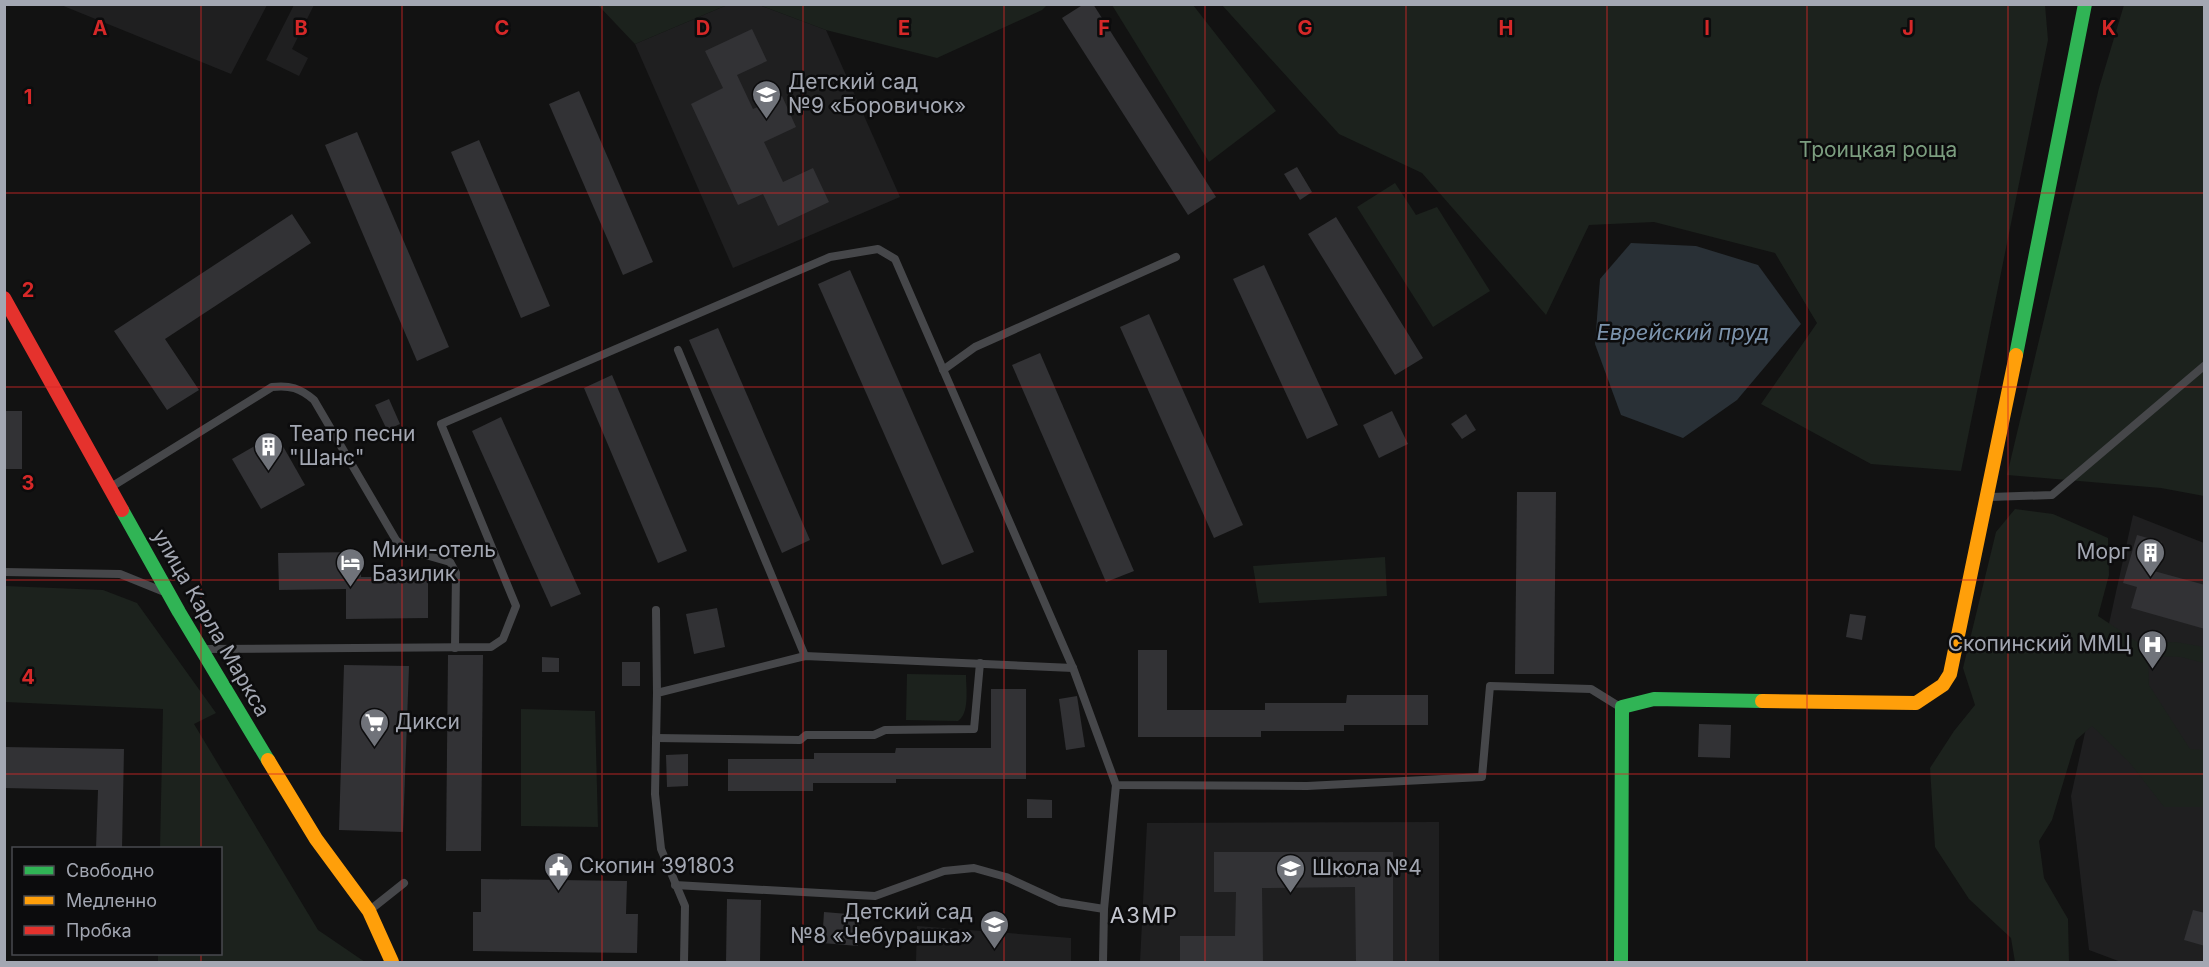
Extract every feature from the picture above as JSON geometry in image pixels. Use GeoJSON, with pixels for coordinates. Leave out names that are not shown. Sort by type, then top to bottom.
{"type":"FeatureCollection","features":[{"type":"Feature","properties":{"kind":"street"},"geometry":{"type":"LineString","coordinates":[[1621,963],[1622,707],[1654,699],[1916,703],[1943,685],[1950,674],[1988,497],[2085,4]]}},
{"type":"Feature","properties":{"kind":"street","name":"улица Карла Маркса"},"geometry":{"type":"LineString","coordinates":[[4,298],[168,594],[316,840],[369,911],[392,963]]}},
{"type":"Feature","properties":{"kind":"lane"},"geometry":{"type":"LineString","coordinates":[[201,649],[491,647],[503,639],[516,606],[441,424],[830,257],[878,249],[895,259],[1073,668],[1116,785],[1104,909],[1103,963]]}},
{"type":"Feature","properties":{"kind":"lane"},"geometry":{"type":"LineString","coordinates":[[943,370],[975,347],[1176,257]]}},
{"type":"Feature","properties":{"kind":"lane"},"geometry":{"type":"LineString","coordinates":[[678,350],[805,656]]}},
{"type":"Feature","properties":{"kind":"lane"},"geometry":{"type":"LineString","coordinates":[[1988,497],[2052,495],[2205,366]]}},
{"type":"Feature","properties":{"kind":"lane"},"geometry":{"type":"LineString","coordinates":[[110,488],[272,387],[288,385],[303,391],[314,400],[396,540],[408,550],[450,562],[456,573],[455,648]]}},
{"type":"Feature","properties":{"kind":"lane"},"geometry":{"type":"LineString","coordinates":[[4,572],[120,574],[168,594]]}},
{"type":"Feature","properties":{"kind":"lane"},"geometry":{"type":"LineString","coordinates":[[656,610],[655,794],[661,849],[684,906],[684,963]]}},
{"type":"Feature","properties":{"kind":"lane"},"geometry":{"type":"LineString","coordinates":[[657,693],[805,656],[1073,668]]}},
{"type":"Feature","properties":{"kind":"lane"},"geometry":{"type":"LineString","coordinates":[[656,738],[800,740],[806,735],[874,735],[885,730],[974,729],[980,663]]}},
{"type":"Feature","properties":{"kind":"lane"},"geometry":{"type":"LineString","coordinates":[[1116,785],[1307,786],[1482,777],[1490,686],[1591,689],[1622,707]]}},
{"type":"Feature","properties":{"kind":"lane"},"geometry":{"type":"LineString","coordinates":[[675,885],[875,896],[944,871],[974,868],[1006,878],[1060,902],[1104,909]]}},
{"type":"Feature","properties":{"kind":"lane"},"geometry":{"type":"LineString","coordinates":[[369,911],[404,883]]}},
{"type":"Feature","properties":{"kind":"shaded area"},"geometry":{"type":"Polygon","coordinates":[[[267,4],[231,74],[61,5],[267,4]]]}},
{"type":"Feature","properties":{"kind":"shaded area"},"geometry":{"type":"Polygon","coordinates":[[[294,5],[314,5],[292,49],[308,58],[299,76],[266,60],[294,5]]]}},
{"type":"Feature","properties":{"kind":"shaded area","name":"Детский сад №9 «Боровичок»"},"geometry":{"type":"Polygon","coordinates":[[[727,5],[759,5],[826,30],[900,197],[733,268],[635,44],[727,5]]]}},
{"type":"Feature","properties":{"kind":"shaded area","name":"Скопинский ММЦ"},"geometry":{"type":"Polygon","coordinates":[[[2133,515],[2204,543],[2204,962],[2121,962],[2089,950],[2071,796],[2133,515]]]}},
{"type":"Feature","properties":{"kind":"shaded area","name":"Школа №4"},"geometry":{"type":"Polygon","coordinates":[[[1439,822],[1439,962],[1140,962],[1147,823],[1439,822]]]}},
{"type":"Feature","properties":{"kind":"shaded area","name":"Детский сад №8 «Чебурашка»"},"geometry":{"type":"Polygon","coordinates":[[[917,926],[1071,938],[1071,962],[916,962],[917,926]]]}},
{"type":"Feature","properties":{"kind":"green space"},"geometry":{"type":"Polygon","coordinates":[[[598,5],[727,5],[635,44],[598,5]]]}},
{"type":"Feature","properties":{"kind":"green space"},"geometry":{"type":"Polygon","coordinates":[[[759,5],[1047,5],[1042,10],[937,58],[826,30],[759,5]]]}},
{"type":"Feature","properties":{"kind":"green space"},"geometry":{"type":"Polygon","coordinates":[[[1112,5],[1193,5],[1276,111],[1209,162],[1112,5]]]}},
{"type":"Feature","properties":{"kind":"green space","name":"Троицкая роща"},"geometry":{"type":"Polygon","coordinates":[[[1222,5],[2045,5],[2048,40],[1961,471],[1871,464],[1761,404],[1817,323],[1775,253],[1654,222],[1589,225],[1546,315],[1422,173],[1339,134],[1222,5]]]}},
{"type":"Feature","properties":{"kind":"green space"},"geometry":{"type":"Polygon","coordinates":[[[2124,5],[2204,5],[2204,496],[2161,488],[2007,475],[2099,88],[2124,5]]]}},
{"type":"Feature","properties":{"kind":"green space"},"geometry":{"type":"Polygon","coordinates":[[[1395,183],[1416,215],[1437,207],[1490,291],[1433,327],[1357,207],[1395,183]]]}},
{"type":"Feature","properties":{"kind":"green space"},"geometry":{"type":"Polygon","coordinates":[[[2015,509],[2053,514],[2108,538],[2109,575],[2098,616],[2139,643],[2176,642],[2204,647],[2204,663],[2181,657],[2148,656],[2149,685],[2190,749],[2204,750],[2204,807],[2164,807],[2129,762],[2092,726],[2076,740],[2052,820],[2039,841],[2044,878],[2068,919],[2069,962],[2015,962],[2011,938],[1969,899],[1935,847],[1930,768],[1954,731],[1975,705],[1963,668],[1996,532],[2015,509]]]}},
{"type":"Feature","properties":{"kind":"green space"},"geometry":{"type":"Polygon","coordinates":[[[1385,557],[1387,596],[1259,603],[1253,566],[1385,557]]]}},
{"type":"Feature","properties":{"kind":"green space"},"geometry":{"type":"Polygon","coordinates":[[[5,586],[103,590],[137,603],[216,713],[194,724],[318,930],[365,962],[158,962],[158,955],[222,955],[222,847],[160,847],[163,709],[5,702],[5,586]]]}},
{"type":"Feature","properties":{"kind":"green space"},"geometry":{"type":"Polygon","coordinates":[[[907,674],[966,675],[966,700],[962,717],[958,721],[906,720],[907,674]]]}},
{"type":"Feature","properties":{"kind":"green space"},"geometry":{"type":"Polygon","coordinates":[[[521,709],[595,711],[598,827],[521,826],[521,709]]]}},
{"type":"Feature","properties":{"kind":"water","name":"Еврейский пруд"},"geometry":{"type":"Polygon","coordinates":[[[1631,243],[1696,246],[1758,265],[1801,324],[1737,400],[1683,438],[1621,415],[1595,344],[1600,279],[1631,243]]]}},
{"type":"Feature","properties":{"kind":"building"},"geometry":{"type":"Polygon","coordinates":[[[1084,4],[1093,4],[1216,197],[1188,215],[1062,18],[1084,4]]]}},
{"type":"Feature","properties":{"kind":"building"},"geometry":{"type":"Polygon","coordinates":[[[752,29],[767,61],[737,75],[753,109],[782,96],[796,127],[764,142],[783,182],[813,168],[829,202],[778,226],[763,194],[738,205],[691,104],[723,88],[705,51],[752,29]]]}},
{"type":"Feature","properties":{"kind":"building"},"geometry":{"type":"Polygon","coordinates":[[[579,91],[653,262],[623,275],[549,104],[579,91]]]}},
{"type":"Feature","properties":{"kind":"building"},"geometry":{"type":"Polygon","coordinates":[[[357,132],[449,347],[417,361],[325,145],[357,132]]]}},
{"type":"Feature","properties":{"kind":"building"},"geometry":{"type":"Polygon","coordinates":[[[479,140],[550,306],[521,318],[451,152],[479,140]]]}},
{"type":"Feature","properties":{"kind":"building"},"geometry":{"type":"Polygon","coordinates":[[[1297,167],[1312,192],[1300,200],[1284,174],[1297,167]]]}},
{"type":"Feature","properties":{"kind":"building"},"geometry":{"type":"Polygon","coordinates":[[[292,214],[311,243],[165,339],[199,390],[167,410],[114,331],[292,214]]]}},
{"type":"Feature","properties":{"kind":"building"},"geometry":{"type":"Polygon","coordinates":[[[1336,217],[1423,358],[1395,375],[1308,234],[1336,217]]]}},
{"type":"Feature","properties":{"kind":"building"},"geometry":{"type":"Polygon","coordinates":[[[1264,265],[1338,425],[1307,439],[1233,279],[1264,265]]]}},
{"type":"Feature","properties":{"kind":"building"},"geometry":{"type":"Polygon","coordinates":[[[850,270],[974,552],[942,565],[818,284],[850,270]]]}},
{"type":"Feature","properties":{"kind":"building"},"geometry":{"type":"Polygon","coordinates":[[[1149,314],[1243,525],[1214,538],[1120,327],[1149,314]]]}},
{"type":"Feature","properties":{"kind":"building"},"geometry":{"type":"Polygon","coordinates":[[[718,328],[810,540],[782,553],[689,340],[718,328]]]}},
{"type":"Feature","properties":{"kind":"building"},"geometry":{"type":"Polygon","coordinates":[[[1040,353],[1134,571],[1106,582],[1012,365],[1040,353]]]}},
{"type":"Feature","properties":{"kind":"building"},"geometry":{"type":"Polygon","coordinates":[[[612,375],[687,551],[658,563],[584,388],[612,375]]]}},
{"type":"Feature","properties":{"kind":"building"},"geometry":{"type":"Polygon","coordinates":[[[389,399],[400,424],[387,430],[375,405],[389,399]]]}},
{"type":"Feature","properties":{"kind":"building"},"geometry":{"type":"Polygon","coordinates":[[[4,411],[22,411],[22,469],[4,469],[4,411]]]}},
{"type":"Feature","properties":{"kind":"building"},"geometry":{"type":"Polygon","coordinates":[[[1392,411],[1408,444],[1379,458],[1363,425],[1392,411]]]}},
{"type":"Feature","properties":{"kind":"building"},"geometry":{"type":"Polygon","coordinates":[[[1466,414],[1476,430],[1462,439],[1451,424],[1466,414]]]}},
{"type":"Feature","properties":{"kind":"building"},"geometry":{"type":"Polygon","coordinates":[[[501,417],[581,594],[551,607],[472,431],[501,417]]]}},
{"type":"Feature","properties":{"kind":"building","name":"Театр песни \"Шанс\""},"geometry":{"type":"Polygon","coordinates":[[[276,434],[305,485],[261,509],[232,459],[276,434]]]}},
{"type":"Feature","properties":{"kind":"building"},"geometry":{"type":"Polygon","coordinates":[[[1517,492],[1556,492],[1554,674],[1515,674],[1517,492]]]}},
{"type":"Feature","properties":{"kind":"building","name":"Морг"},"geometry":{"type":"Polygon","coordinates":[[[2137,535],[2162,542],[2154,571],[2205,585],[2205,629],[2131,608],[2137,587],[2123,583],[2137,535]]]}},
{"type":"Feature","properties":{"kind":"building"},"geometry":{"type":"Polygon","coordinates":[[[360,552],[361,577],[428,577],[428,618],[346,619],[346,589],[279,590],[278,553],[360,552]]]}},
{"type":"Feature","properties":{"kind":"building"},"geometry":{"type":"Polygon","coordinates":[[[717,608],[725,647],[694,654],[686,614],[717,608]]]}},
{"type":"Feature","properties":{"kind":"building"},"geometry":{"type":"Polygon","coordinates":[[[1850,614],[1866,616],[1862,640],[1846,637],[1850,614]]]}},
{"type":"Feature","properties":{"kind":"building"},"geometry":{"type":"Polygon","coordinates":[[[1138,650],[1167,650],[1167,710],[1265,710],[1265,703],[1346,703],[1347,695],[1428,695],[1428,725],[1344,725],[1344,731],[1261,731],[1261,737],[1138,737],[1138,650]]]}},
{"type":"Feature","properties":{"kind":"building"},"geometry":{"type":"Polygon","coordinates":[[[448,655],[483,655],[481,851],[446,851],[448,655]]]}},
{"type":"Feature","properties":{"kind":"building"},"geometry":{"type":"Polygon","coordinates":[[[542,657],[559,658],[559,672],[542,672],[542,657]]]}},
{"type":"Feature","properties":{"kind":"building"},"geometry":{"type":"Polygon","coordinates":[[[622,662],[640,662],[640,686],[622,686],[622,662]]]}},
{"type":"Feature","properties":{"kind":"building","name":"Дикси"},"geometry":{"type":"Polygon","coordinates":[[[344,665],[409,666],[403,832],[339,830],[344,665]]]}},
{"type":"Feature","properties":{"kind":"building"},"geometry":{"type":"Polygon","coordinates":[[[991,689],[1026,689],[1026,779],[896,779],[896,783],[813,783],[813,791],[728,791],[728,759],[814,759],[814,753],[895,753],[896,748],[991,748],[991,689]]]}},
{"type":"Feature","properties":{"kind":"building"},"geometry":{"type":"Polygon","coordinates":[[[1077,696],[1085,747],[1066,750],[1059,699],[1077,696]]]}},
{"type":"Feature","properties":{"kind":"building"},"geometry":{"type":"Polygon","coordinates":[[[1699,724],[1731,725],[1730,758],[1698,757],[1699,724]]]}},
{"type":"Feature","properties":{"kind":"building"},"geometry":{"type":"Polygon","coordinates":[[[4,747],[124,749],[122,847],[96,847],[98,790],[4,788],[4,747]]]}},
{"type":"Feature","properties":{"kind":"building"},"geometry":{"type":"Polygon","coordinates":[[[688,754],[688,786],[667,787],[666,755],[688,754]]]}},
{"type":"Feature","properties":{"kind":"building"},"geometry":{"type":"Polygon","coordinates":[[[1027,799],[1052,800],[1052,818],[1027,818],[1027,799]]]}},
{"type":"Feature","properties":{"kind":"building"},"geometry":{"type":"Polygon","coordinates":[[[1214,852],[1393,852],[1393,963],[1356,963],[1355,887],[1262,888],[1263,963],[1180,963],[1180,936],[1235,936],[1236,892],[1214,892],[1214,852]]]}},
{"type":"Feature","properties":{"kind":"building"},"geometry":{"type":"Polygon","coordinates":[[[481,879],[627,881],[626,914],[638,914],[637,953],[473,951],[473,912],[481,912],[481,879]]]}},
{"type":"Feature","properties":{"kind":"building"},"geometry":{"type":"Polygon","coordinates":[[[727,899],[761,900],[760,963],[726,963],[727,899]]]}},
{"type":"Feature","properties":{"kind":"building"},"geometry":{"type":"Polygon","coordinates":[[[2193,910],[2205,913],[2205,946],[2184,940],[2193,910]]]}},
{"type":"Feature","properties":{"kind":"building"},"geometry":{"type":"Polygon","coordinates":[[[824,912],[860,915],[858,946],[822,943],[824,912]]]}},
{"type":"Feature","properties":{"kind":"traffic: fast"},"geometry":{"type":"LineString","coordinates":[[2016,355],[2085,4]]}},
{"type":"Feature","properties":{"kind":"traffic: fast"},"geometry":{"type":"LineString","coordinates":[[122,510],[179,612],[268,760]]}},
{"type":"Feature","properties":{"kind":"traffic: fast"},"geometry":{"type":"LineString","coordinates":[[1621,962],[1622,707],[1654,699],[1762,701]]}},
{"type":"Feature","properties":{"kind":"traffic: slow"},"geometry":{"type":"LineString","coordinates":[[1762,701],[1916,703],[1943,685],[1950,674],[2016,355]]}},
{"type":"Feature","properties":{"kind":"traffic: slow"},"geometry":{"type":"LineString","coordinates":[[268,760],[316,839],[369,911],[392,962]]}},
{"type":"Feature","properties":{"kind":"traffic: jam"},"geometry":{"type":"LineString","coordinates":[[4,298],[122,510]]}},
{"type":"Feature","properties":{"kind":"place","name":"Детский сад №9 «Боровичок»"},"geometry":{"type":"Point","coordinates":[767,120]}},
{"type":"Feature","properties":{"kind":"place","name":"Театр песни \"Шанс\""},"geometry":{"type":"Point","coordinates":[268,472]}},
{"type":"Feature","properties":{"kind":"place","name":"Морг"},"geometry":{"type":"Point","coordinates":[2151,578]}},
{"type":"Feature","properties":{"kind":"place","name":"Мини-отель Базилик"},"geometry":{"type":"Point","coordinates":[351,588]}},
{"type":"Feature","properties":{"kind":"place","name":"Скопинский ММЦ"},"geometry":{"type":"Point","coordinates":[2152,670]}},
{"type":"Feature","properties":{"kind":"place","name":"Дикси"},"geometry":{"type":"Point","coordinates":[374,748]}},
{"type":"Feature","properties":{"kind":"place","name":"Скопин 391803"},"geometry":{"type":"Point","coordinates":[558,892]}},
{"type":"Feature","properties":{"kind":"place","name":"Школа №4"},"geometry":{"type":"Point","coordinates":[1291,894]}},
{"type":"Feature","properties":{"kind":"place","name":"Детский сад №8 «Чебурашка»"},"geometry":{"type":"Point","coordinates":[994,950]}},
{"type":"Feature","properties":{"kind":"district","name":"АЗМР"},"geometry":{"type":"Point","coordinates":[1144,915]}}]}
